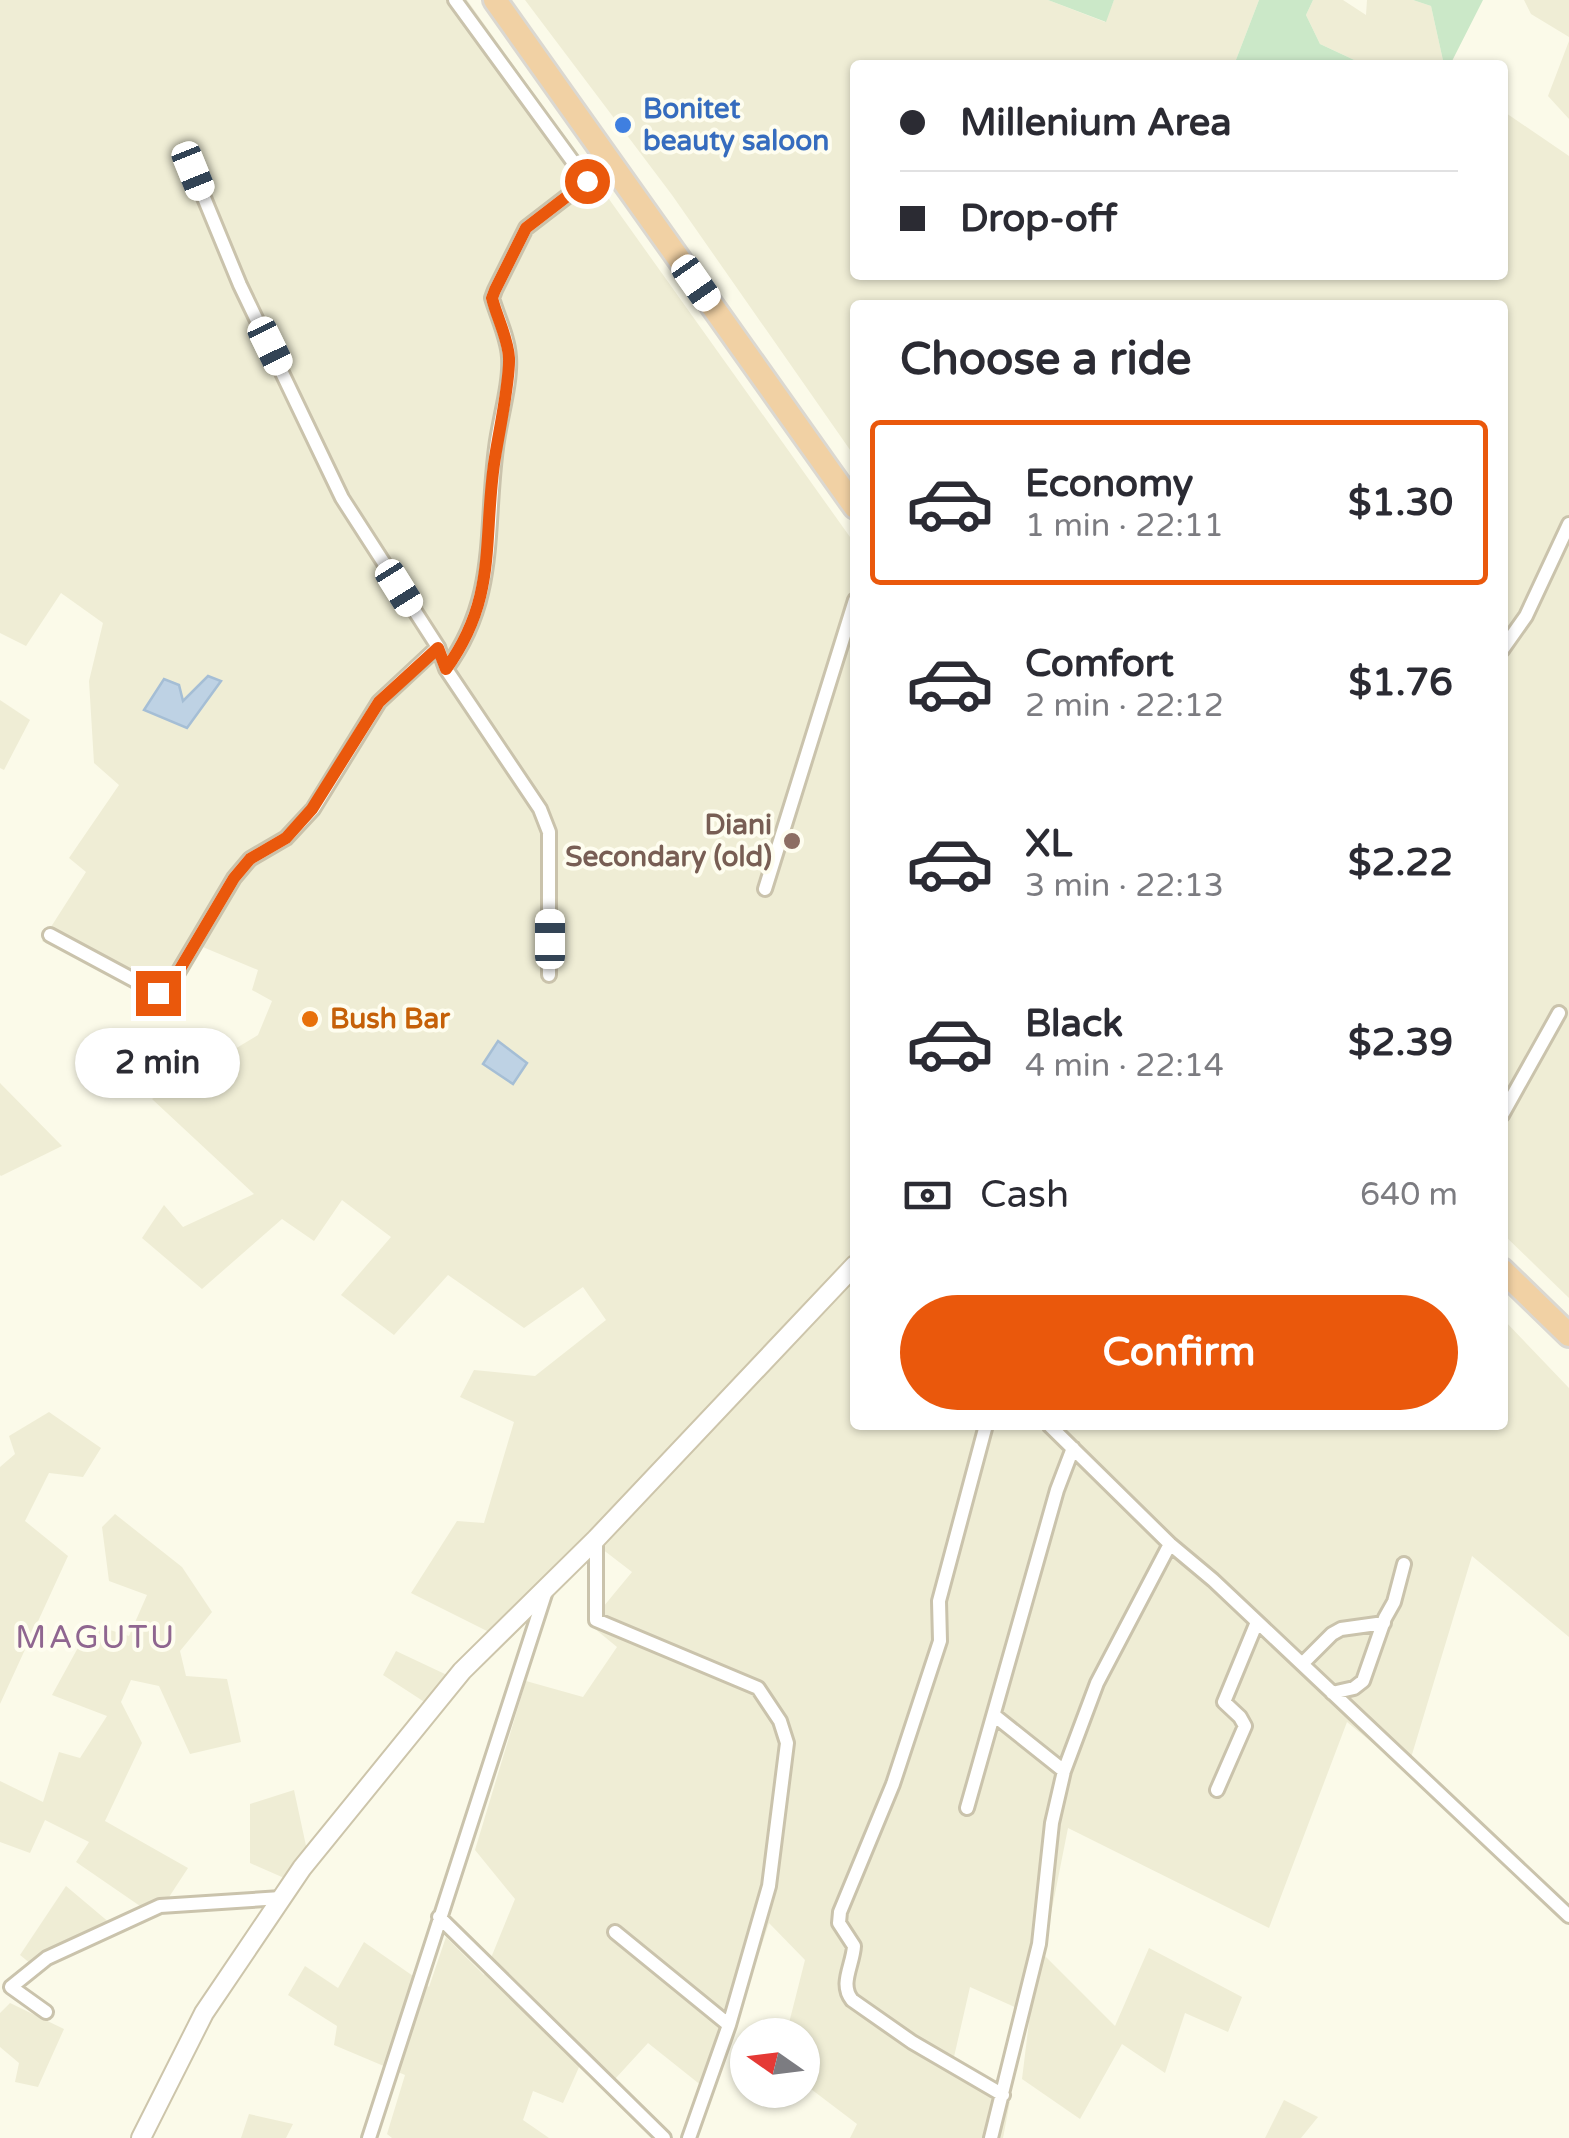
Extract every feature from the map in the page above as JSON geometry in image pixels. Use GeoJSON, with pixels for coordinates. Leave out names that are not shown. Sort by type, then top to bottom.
{"type":"FeatureCollection","features":[{"type":"Feature","properties":{"kind":"highway"},"geometry":{"type":"LineString","coordinates":[[495,0],[850,500]]}},
{"type":"Feature","properties":{"kind":"highway"},"geometry":{"type":"LineString","coordinates":[[1508,1276],[1569,1336]]}},
{"type":"Feature","properties":{"kind":"street"},"geometry":{"type":"LineString","coordinates":[[455,0],[587,181]]}},
{"type":"Feature","properties":{"kind":"street"},"geometry":{"type":"LineString","coordinates":[[446,669],[465,643],[477,615],[485,573],[492,474],[510,363],[492,298],[526,228],[612,164]]}},
{"type":"Feature","properties":{"kind":"street"},"geometry":{"type":"LineString","coordinates":[[193,171],[240,285],[342,498],[438,648],[446,669],[532,796],[550,832],[550,975]]}},
{"type":"Feature","properties":{"kind":"street"},"geometry":{"type":"LineString","coordinates":[[1508,642],[1526,616],[1569,524]]}},
{"type":"Feature","properties":{"kind":"street"},"geometry":{"type":"LineString","coordinates":[[765,889],[850,616]]}},
{"type":"Feature","properties":{"kind":"street"},"geometry":{"type":"LineString","coordinates":[[50,935],[158,993],[167,991],[234,878],[250,859],[286,838],[312,809],[379,702],[438,648]]}},
{"type":"Feature","properties":{"kind":"street"},"geometry":{"type":"LineString","coordinates":[[1508,1105],[1559,1013]]}},
{"type":"Feature","properties":{"kind":"street"},"geometry":{"type":"LineString","coordinates":[[141,2138],[204,2013],[281,1898],[462,1671],[596,1538],[850,1270]]}},
{"type":"Feature","properties":{"kind":"street"},"geometry":{"type":"LineString","coordinates":[[985,1430],[939,1601],[940,1641],[892,1784],[840,1912],[839,1924],[854,1946],[845,1985],[852,2000],[912,2042],[1004,2095]]}},
{"type":"Feature","properties":{"kind":"street"},"geometry":{"type":"LineString","coordinates":[[1054,1430],[1170,1544],[1569,1916]]}},
{"type":"Feature","properties":{"kind":"street"},"geometry":{"type":"LineString","coordinates":[[967,1808],[1057,1490],[1073,1448]]}},
{"type":"Feature","properties":{"kind":"street"},"geometry":{"type":"LineString","coordinates":[[596,1538],[596,1620],[758,1688],[780,1721],[788,1743],[769,1886],[729,2025],[689,2138]]}},
{"type":"Feature","properties":{"kind":"street"},"geometry":{"type":"LineString","coordinates":[[991,2138],[1039,1944],[1052,1823],[1064,1771],[1097,1682],[1170,1544]]}},
{"type":"Feature","properties":{"kind":"street"},"geometry":{"type":"LineString","coordinates":[[1332,1693],[1354,1688],[1363,1681],[1394,1602],[1404,1564]]}},
{"type":"Feature","properties":{"kind":"street"},"geometry":{"type":"LineString","coordinates":[[369,2138],[546,1588]]}},
{"type":"Feature","properties":{"kind":"street"},"geometry":{"type":"LineString","coordinates":[[1217,1790],[1244,1726],[1224,1702],[1257,1622]]}},
{"type":"Feature","properties":{"kind":"street"},"geometry":{"type":"LineString","coordinates":[[1302,1664],[1332,1634],[1384,1623]]}},
{"type":"Feature","properties":{"kind":"street"},"geometry":{"type":"LineString","coordinates":[[995,1716],[1064,1771]]}},
{"type":"Feature","properties":{"kind":"street"},"geometry":{"type":"LineString","coordinates":[[46,2012],[10,1987],[47,1958],[160,1906],[281,1898]]}},
{"type":"Feature","properties":{"kind":"street"},"geometry":{"type":"LineString","coordinates":[[439,1916],[664,2138]]}},
{"type":"Feature","properties":{"kind":"street"},"geometry":{"type":"LineString","coordinates":[[615,1932],[729,2025]]}},
{"type":"Feature","properties":{"kind":"shaded area"},"geometry":{"type":"Polygon","coordinates":[[[0,0],[467,0],[850,537],[850,1430],[1508,1430],[1508,1324],[1569,1388],[1569,1637],[1472,1556],[1407,1771],[1347,1722],[1269,1928],[1068,1828],[1043,1954],[1115,2026],[1149,1948],[1242,1997],[1228,2032],[1185,2013],[1165,2073],[1122,2044],[1080,2119],[1022,2079],[1030,2014],[970,1987],[951,2070],[1010,2101],[1003,2138],[850,2138],[857,2124],[820,2096],[820,2018],[790,2018],[805,1960],[769,1923],[737,2018],[730,2018],[730,2040],[712,2094],[648,2043],[615,2079],[584,2056],[563,2103],[533,2091],[523,2120],[549,2138],[392,2138],[387,2134],[405,2075],[334,2045],[337,2026],[288,1995],[305,1966],[338,1988],[364,1942],[429,1987],[446,1937],[484,1975],[515,1899],[475,1850],[526,1681],[583,1697],[617,1647],[589,1624],[632,1572],[593,1542],[491,1633],[411,1593],[457,1521],[484,1523],[514,1422],[460,1397],[474,1370],[535,1376],[606,1320],[583,1287],[524,1328],[448,1275],[394,1335],[341,1295],[391,1237],[342,1200],[314,1241],[282,1219],[202,1289],[142,1238],[164,1205],[183,1227],[254,1194],[152,1099],[258,1035],[272,1001],[252,990],[258,970],[198,945],[167,1001],[42,941],[86,872],[69,858],[119,785],[94,763],[89,681],[103,623],[61,593],[26,646],[0,633],[0,0]]]}},
{"type":"Feature","properties":{"kind":"shaded area"},"geometry":{"type":"Polygon","coordinates":[[[525,0],[1048,0],[1105,22],[1114,0],[1259,0],[1236,60],[850,60],[850,280],[1508,280],[1508,114],[1569,156],[1569,1298],[1508,1239],[1508,300],[850,300],[850,450],[672,195],[525,0]]]}},
{"type":"Feature","properties":{"kind":"shaded area"},"geometry":{"type":"Polygon","coordinates":[[[1313,0],[1343,0],[1366,15],[1367,0],[1413,0],[1431,6],[1443,60],[1354,60],[1320,44],[1306,15],[1313,0]]]}},
{"type":"Feature","properties":{"kind":"shaded area"},"geometry":{"type":"Polygon","coordinates":[[[1524,0],[1569,0],[1569,37],[1531,14],[1524,0]]]}},
{"type":"Feature","properties":{"kind":"shaded area"},"geometry":{"type":"Polygon","coordinates":[[[1569,41],[1569,119],[1548,96],[1569,41]]]}},
{"type":"Feature","properties":{"kind":"shaded area"},"geometry":{"type":"Polygon","coordinates":[[[0,700],[30,720],[4,770],[0,768],[0,700]]]}},
{"type":"Feature","properties":{"kind":"shaded area"},"geometry":{"type":"Polygon","coordinates":[[[0,1083],[62,1146],[1,1176],[0,1175],[0,1083]]]}},
{"type":"Feature","properties":{"kind":"shaded area"},"geometry":{"type":"Polygon","coordinates":[[[49,1412],[101,1448],[83,1477],[49,1473],[25,1521],[68,1556],[0,1704],[0,1467],[15,1454],[9,1436],[49,1412]]]}},
{"type":"Feature","properties":{"kind":"shaded area"},"geometry":{"type":"Polygon","coordinates":[[[115,1514],[182,1567],[212,1612],[180,1651],[186,1676],[227,1679],[241,1742],[190,1754],[159,1686],[131,1680],[121,1702],[142,1743],[105,1821],[188,1868],[156,1917],[76,1862],[89,1842],[45,1820],[30,1853],[0,1842],[0,1781],[43,1802],[59,1752],[80,1758],[107,1716],[52,1695],[91,1624],[129,1636],[147,1595],[109,1581],[102,1527],[115,1514]]]}},
{"type":"Feature","properties":{"kind":"shaded area"},"geometry":{"type":"Polygon","coordinates":[[[396,1651],[447,1675],[426,1703],[383,1675],[396,1651]]]}},
{"type":"Feature","properties":{"kind":"shaded area"},"geometry":{"type":"Polygon","coordinates":[[[294,1790],[308,1855],[291,1881],[250,1863],[250,1804],[294,1790]]]}},
{"type":"Feature","properties":{"kind":"shaded area"},"geometry":{"type":"Polygon","coordinates":[[[66,1886],[117,1929],[36,1968],[20,1955],[66,1886]]]}},
{"type":"Feature","properties":{"kind":"shaded area"},"geometry":{"type":"Polygon","coordinates":[[[10,2003],[64,2029],[38,2087],[15,2082],[19,2063],[0,2047],[0,2013],[10,2003]]]}},
{"type":"Feature","properties":{"kind":"shaded area"},"geometry":{"type":"Polygon","coordinates":[[[1284,2100],[1318,2117],[1301,2138],[1265,2138],[1284,2100]]]}},
{"type":"Feature","properties":{"kind":"shaded area"},"geometry":{"type":"Polygon","coordinates":[[[249,2114],[293,2124],[286,2138],[241,2138],[249,2114]]]}},
{"type":"Feature","properties":{"kind":"green space"},"geometry":{"type":"Polygon","coordinates":[[[1048,0],[1114,0],[1106,22],[1048,0]]]}},
{"type":"Feature","properties":{"kind":"green space"},"geometry":{"type":"Polygon","coordinates":[[[1259,0],[1313,0],[1306,15],[1320,44],[1354,60],[1236,60],[1259,0]]]}},
{"type":"Feature","properties":{"kind":"green space"},"geometry":{"type":"Polygon","coordinates":[[[1413,0],[1483,0],[1453,60],[1443,60],[1431,6],[1413,0]]]}},
{"type":"Feature","properties":{"kind":"water"},"geometry":{"type":"Polygon","coordinates":[[[208,676],[221,681],[187,728],[144,710],[164,679],[179,685],[183,701],[208,676]]]}},
{"type":"Feature","properties":{"kind":"water"},"geometry":{"type":"Polygon","coordinates":[[[498,1041],[527,1063],[513,1084],[483,1064],[498,1041]]]}},
{"type":"Feature","properties":{"kind":"place","name":"Bonitet beauty saloon"},"geometry":{"type":"Point","coordinates":[623,125]}},
{"type":"Feature","properties":{"kind":"place","name":"Diani Secondary (old)"},"geometry":{"type":"Point","coordinates":[792,841]}},
{"type":"Feature","properties":{"kind":"place","name":"Bush Bar"},"geometry":{"type":"Point","coordinates":[310,1019]}},
{"type":"Feature","properties":{"kind":"district","name":"MAGUTU"},"geometry":{"type":"Point","coordinates":[96,1638]}},
{"type":"Feature","properties":{"kind":"route"},"geometry":{"type":"LineString","coordinates":[[158,993],[167,991],[234,878],[250,859],[286,838],[312,809],[379,702],[438,648],[446,669],[465,643],[477,615],[485,573],[492,474],[510,363],[492,298],[526,228],[587,181]]}}]}
